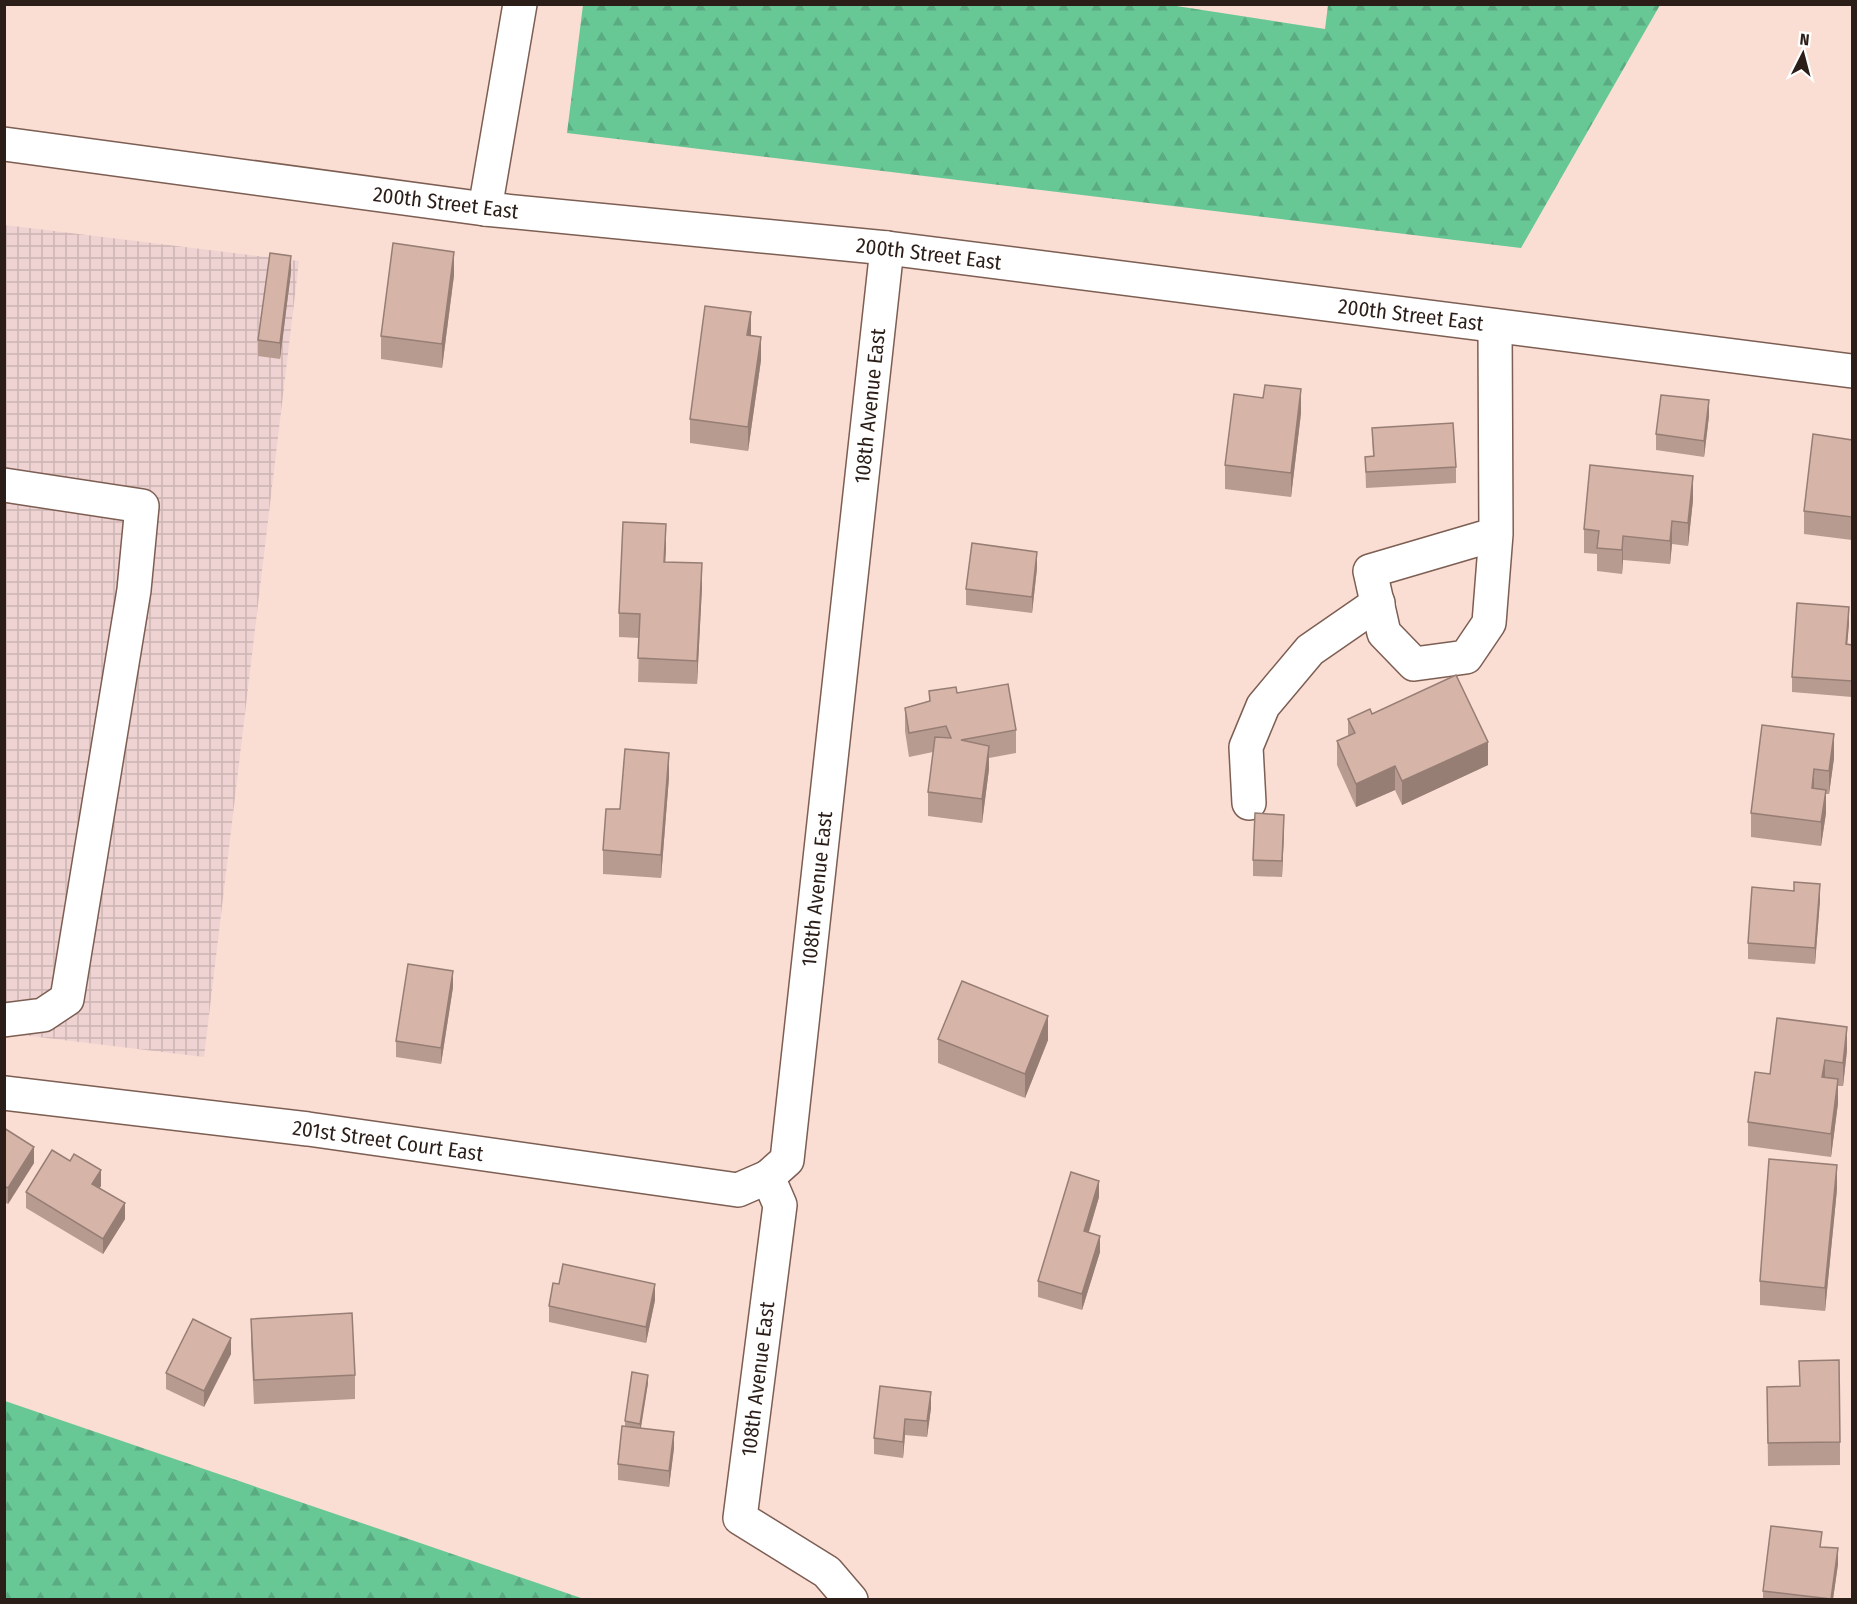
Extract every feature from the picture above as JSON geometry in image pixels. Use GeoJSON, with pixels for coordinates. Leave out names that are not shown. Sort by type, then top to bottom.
{"type":"FeatureCollection","features":[{"type":"Feature","properties":{"kind":"street"},"geometry":{"type":"LineString","coordinates":[[485,209],[520,4]]}},
{"type":"Feature","properties":{"kind":"street","name":"200th Street East"},"geometry":{"type":"LineString","coordinates":[[4,144],[485,209],[888,248],[1852,371]]}},
{"type":"Feature","properties":{"kind":"street","name":"108th Avenue East"},"geometry":{"type":"LineString","coordinates":[[851,1599],[827,1572],[740,1518],[780,1205],[768,1177],[787,1160],[888,248]]}},
{"type":"Feature","properties":{"kind":"street"},"geometry":{"type":"LineString","coordinates":[[1496,326],[1496,534],[1489,623],[1466,657],[1414,664],[1384,633],[1370,571],[1496,534]]}},
{"type":"Feature","properties":{"kind":"street"},"geometry":{"type":"LineString","coordinates":[[4,485],[142,506],[134,591],[67,999],[43,1015],[4,1020]]}},
{"type":"Feature","properties":{"kind":"street"},"geometry":{"type":"LineString","coordinates":[[1249,803],[1246,747],[1263,706],[1310,650],[1378,603]]}},
{"type":"Feature","properties":{"kind":"street","name":"201st Street Court East"},"geometry":{"type":"LineString","coordinates":[[4,1093],[308,1129],[738,1190],[768,1177]]}},
{"type":"Feature","properties":{"kind":"shaded area"},"geometry":{"type":"Polygon","coordinates":[[[5,225],[299,261],[204,1057],[5,1033],[5,225]]]}},
{"type":"Feature","properties":{"kind":"green space"},"geometry":{"type":"Polygon","coordinates":[[[583,5],[1170,5],[1325,29],[1328,5],[1660,5],[1521,248],[567,133],[583,5]]]}},
{"type":"Feature","properties":{"kind":"green space"},"geometry":{"type":"Polygon","coordinates":[[[5,1401],[584,1599],[5,1599],[5,1401]]]}},
{"type":"Feature","properties":{"kind":"building"},"geometry":{"type":"Polygon","coordinates":[[[393,243],[454,252],[442,344],[381,336],[393,243]]]}},
{"type":"Feature","properties":{"kind":"building"},"geometry":{"type":"Polygon","coordinates":[[[270,253],[291,256],[280,343],[258,340],[270,253]]]}},
{"type":"Feature","properties":{"kind":"building"},"geometry":{"type":"Polygon","coordinates":[[[705,306],[751,312],[747,335],[761,337],[748,427],[690,419],[705,306]]]}},
{"type":"Feature","properties":{"kind":"building"},"geometry":{"type":"Polygon","coordinates":[[[1265,385],[1301,389],[1291,473],[1225,465],[1234,394],[1263,398],[1265,385]]]}},
{"type":"Feature","properties":{"kind":"building"},"geometry":{"type":"Polygon","coordinates":[[[1661,395],[1709,400],[1704,441],[1656,434],[1661,395]]]}},
{"type":"Feature","properties":{"kind":"building"},"geometry":{"type":"Polygon","coordinates":[[[1453,423],[1456,467],[1366,472],[1365,457],[1374,456],[1372,428],[1453,423]]]}},
{"type":"Feature","properties":{"kind":"building"},"geometry":{"type":"Polygon","coordinates":[[[1813,434],[1852,440],[1852,517],[1804,511],[1813,434]]]}},
{"type":"Feature","properties":{"kind":"building"},"geometry":{"type":"Polygon","coordinates":[[[1590,465],[1693,476],[1688,523],[1672,521],[1670,541],[1623,536],[1622,550],[1597,548],[1599,531],[1584,529],[1590,465]]]}},
{"type":"Feature","properties":{"kind":"building"},"geometry":{"type":"Polygon","coordinates":[[[623,522],[666,524],[664,562],[702,563],[697,661],[638,658],[640,614],[619,613],[623,522]]]}},
{"type":"Feature","properties":{"kind":"building"},"geometry":{"type":"Polygon","coordinates":[[[972,543],[1037,552],[1032,597],[966,589],[972,543]]]}},
{"type":"Feature","properties":{"kind":"building"},"geometry":{"type":"Polygon","coordinates":[[[1797,603],[1849,607],[1846,644],[1852,645],[1852,681],[1792,677],[1797,603]]]}},
{"type":"Feature","properties":{"kind":"building"},"geometry":{"type":"Polygon","coordinates":[[[1456,675],[1488,742],[1402,781],[1395,766],[1356,784],[1337,741],[1355,733],[1348,719],[1370,709],[1372,714],[1456,675]]]}},
{"type":"Feature","properties":{"kind":"building"},"geometry":{"type":"Polygon","coordinates":[[[1008,684],[1016,730],[961,740],[989,746],[982,799],[928,792],[935,737],[951,738],[946,726],[909,733],[905,708],[930,701],[929,691],[956,687],[957,693],[1008,684]]]}},
{"type":"Feature","properties":{"kind":"building"},"geometry":{"type":"Polygon","coordinates":[[[1762,725],[1834,734],[1829,771],[1814,769],[1812,788],[1826,790],[1821,822],[1751,813],[1762,725]]]}},
{"type":"Feature","properties":{"kind":"building"},"geometry":{"type":"Polygon","coordinates":[[[625,749],[669,753],[661,855],[603,850],[606,809],[620,809],[625,749]]]}},
{"type":"Feature","properties":{"kind":"building"},"geometry":{"type":"Polygon","coordinates":[[[1255,813],[1284,815],[1282,861],[1253,860],[1255,813]]]}},
{"type":"Feature","properties":{"kind":"building"},"geometry":{"type":"Polygon","coordinates":[[[1794,882],[1820,884],[1815,948],[1748,943],[1752,887],[1794,891],[1794,882]]]}},
{"type":"Feature","properties":{"kind":"building"},"geometry":{"type":"Polygon","coordinates":[[[408,964],[453,971],[441,1048],[396,1041],[408,964]]]}},
{"type":"Feature","properties":{"kind":"building"},"geometry":{"type":"Polygon","coordinates":[[[962,981],[1048,1016],[1025,1074],[938,1039],[962,981]]]}},
{"type":"Feature","properties":{"kind":"building"},"geometry":{"type":"Polygon","coordinates":[[[1777,1018],[1847,1027],[1843,1063],[1825,1060],[1822,1077],[1838,1079],[1831,1134],[1748,1122],[1755,1072],[1770,1074],[1777,1018]]]}},
{"type":"Feature","properties":{"kind":"building"},"geometry":{"type":"Polygon","coordinates":[[[4,1128],[34,1147],[8,1188],[4,1186],[4,1128]]]}},
{"type":"Feature","properties":{"kind":"building"},"geometry":{"type":"Polygon","coordinates":[[[52,1150],[70,1161],[74,1154],[101,1170],[92,1184],[125,1203],[103,1239],[26,1192],[52,1150]]]}},
{"type":"Feature","properties":{"kind":"building"},"geometry":{"type":"Polygon","coordinates":[[[1769,1159],[1837,1165],[1825,1288],[1760,1281],[1769,1159]]]}},
{"type":"Feature","properties":{"kind":"building"},"geometry":{"type":"Polygon","coordinates":[[[1071,1172],[1099,1181],[1084,1231],[1100,1236],[1082,1294],[1038,1281],[1071,1172]]]}},
{"type":"Feature","properties":{"kind":"building"},"geometry":{"type":"Polygon","coordinates":[[[563,1264],[655,1284],[646,1327],[549,1306],[553,1283],[559,1284],[563,1264]]]}},
{"type":"Feature","properties":{"kind":"building"},"geometry":{"type":"Polygon","coordinates":[[[352,1313],[355,1375],[254,1380],[251,1319],[352,1313]]]}},
{"type":"Feature","properties":{"kind":"building"},"geometry":{"type":"Polygon","coordinates":[[[193,1319],[231,1338],[204,1391],[166,1373],[193,1319]]]}},
{"type":"Feature","properties":{"kind":"building"},"geometry":{"type":"Polygon","coordinates":[[[1839,1360],[1840,1442],[1768,1443],[1767,1387],[1800,1386],[1799,1361],[1839,1360]]]}},
{"type":"Feature","properties":{"kind":"building"},"geometry":{"type":"Polygon","coordinates":[[[632,1372],[648,1375],[640,1424],[625,1421],[632,1372]]]}},
{"type":"Feature","properties":{"kind":"building"},"geometry":{"type":"Polygon","coordinates":[[[880,1386],[931,1392],[927,1421],[905,1419],[903,1442],[874,1438],[880,1386]]]}},
{"type":"Feature","properties":{"kind":"building"},"geometry":{"type":"Polygon","coordinates":[[[622,1426],[674,1432],[669,1471],[618,1464],[622,1426]]]}},
{"type":"Feature","properties":{"kind":"building"},"geometry":{"type":"Polygon","coordinates":[[[1771,1526],[1822,1532],[1820,1547],[1838,1548],[1831,1599],[1763,1591],[1771,1526]]]}}]}
